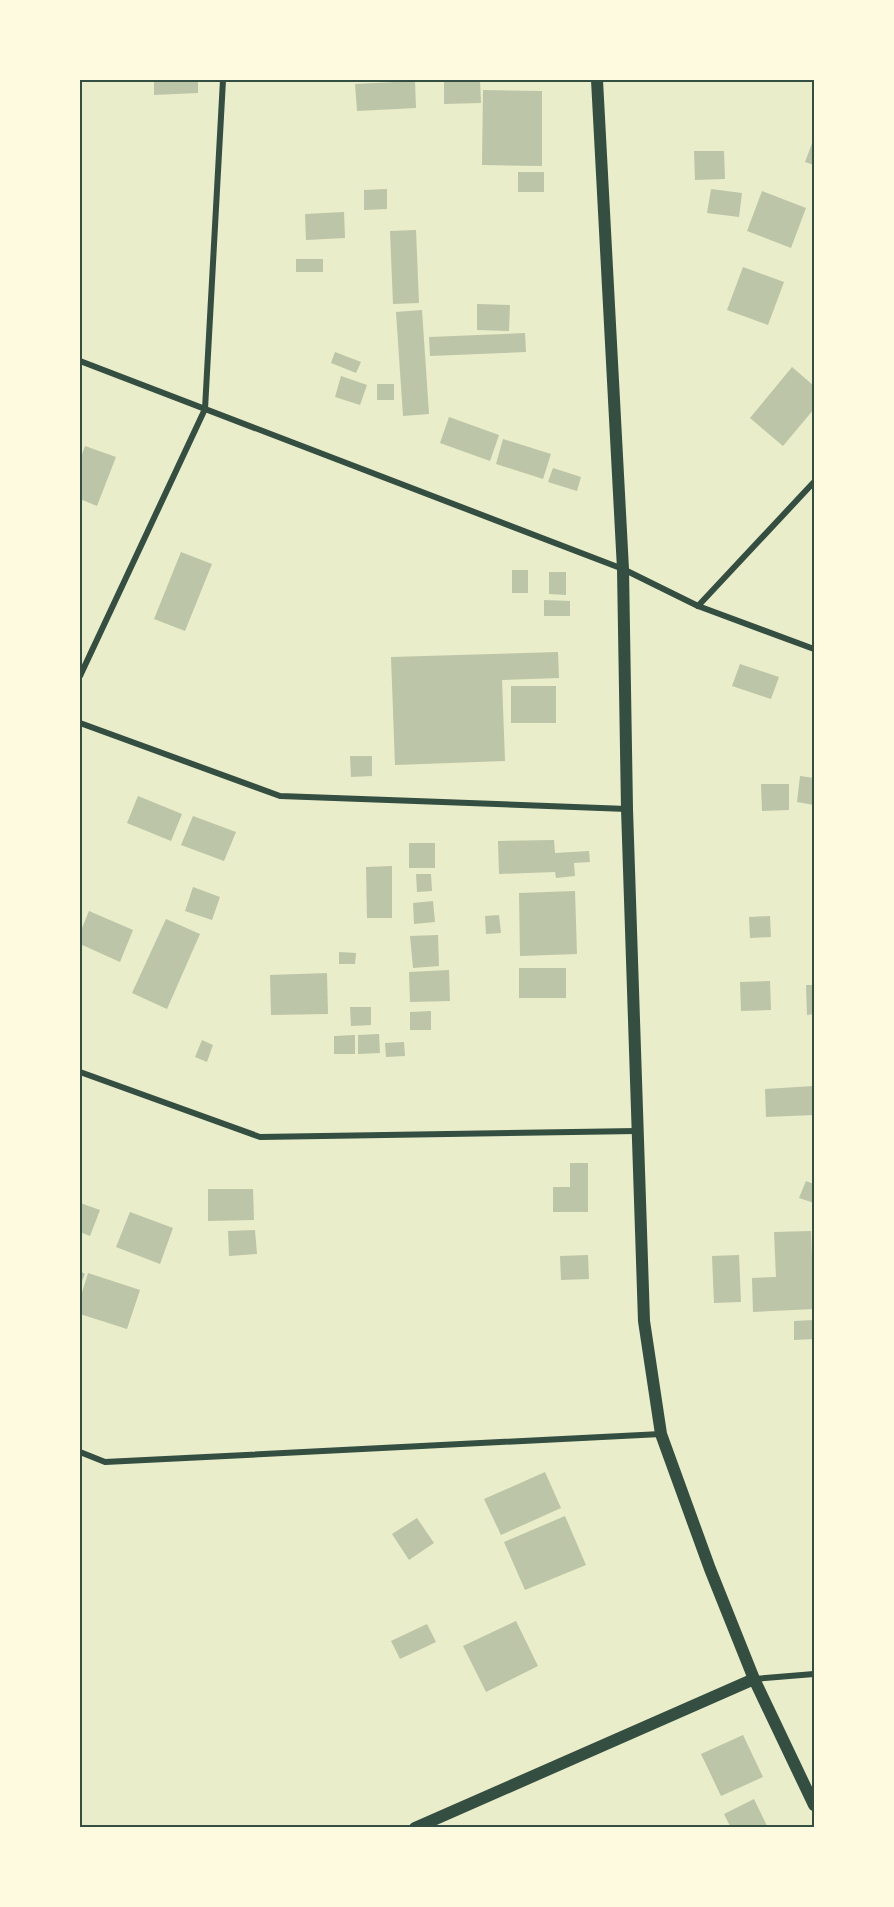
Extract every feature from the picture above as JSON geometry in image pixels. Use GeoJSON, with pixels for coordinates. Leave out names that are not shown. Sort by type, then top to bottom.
{"type":"FeatureCollection","features":[{"type":"Feature","properties":{"kind":"main road"},"geometry":{"type":"LineString","coordinates":[[597,80],[623,569],[627,809],[644,1321],[662,1434],[710,1569],[754,1679],[814,1805]]}},
{"type":"Feature","properties":{"kind":"main road"},"geometry":{"type":"LineString","coordinates":[[415,1827],[434,1824],[754,1679]]}},
{"type":"Feature","properties":{"kind":"street"},"geometry":{"type":"LineString","coordinates":[[80,676],[205,409],[223,80]]}},
{"type":"Feature","properties":{"kind":"street"},"geometry":{"type":"LineString","coordinates":[[80,361],[623,569],[698,606],[814,649]]}},
{"type":"Feature","properties":{"kind":"street"},"geometry":{"type":"LineString","coordinates":[[698,606],[814,482]]}},
{"type":"Feature","properties":{"kind":"street"},"geometry":{"type":"LineString","coordinates":[[80,723],[280,796],[627,809]]}},
{"type":"Feature","properties":{"kind":"street"},"geometry":{"type":"LineString","coordinates":[[80,1072],[260,1137],[637,1131]]}},
{"type":"Feature","properties":{"kind":"street"},"geometry":{"type":"LineString","coordinates":[[80,1452],[105,1462],[662,1434]]}},
{"type":"Feature","properties":{"kind":"street"},"geometry":{"type":"LineString","coordinates":[[754,1679],[814,1674]]}},
{"type":"Feature","properties":{"kind":"building"},"geometry":{"type":"Polygon","coordinates":[[[154,80],[198,80],[198,93],[154,95],[154,80]]]}},
{"type":"Feature","properties":{"kind":"building"},"geometry":{"type":"Polygon","coordinates":[[[480,80],[481,103],[444,104],[444,81],[480,80]]]}},
{"type":"Feature","properties":{"kind":"building"},"geometry":{"type":"Polygon","coordinates":[[[415,81],[416,108],[357,111],[355,84],[415,81]]]}},
{"type":"Feature","properties":{"kind":"building"},"geometry":{"type":"Polygon","coordinates":[[[483,90],[542,91],[542,166],[482,165],[483,90]]]}},
{"type":"Feature","properties":{"kind":"building"},"geometry":{"type":"Polygon","coordinates":[[[814,138],[814,165],[805,162],[814,138]]]}},
{"type":"Feature","properties":{"kind":"building"},"geometry":{"type":"Polygon","coordinates":[[[694,151],[724,151],[725,179],[695,180],[694,151]]]}},
{"type":"Feature","properties":{"kind":"building"},"geometry":{"type":"Polygon","coordinates":[[[518,172],[544,172],[544,192],[518,192],[518,172]]]}},
{"type":"Feature","properties":{"kind":"building"},"geometry":{"type":"Polygon","coordinates":[[[387,189],[387,209],[364,210],[364,190],[387,189]]]}},
{"type":"Feature","properties":{"kind":"building"},"geometry":{"type":"Polygon","coordinates":[[[711,189],[742,193],[739,217],[707,213],[711,189]]]}},
{"type":"Feature","properties":{"kind":"building"},"geometry":{"type":"Polygon","coordinates":[[[762,191],[806,208],[791,248],[747,231],[762,191]]]}},
{"type":"Feature","properties":{"kind":"building"},"geometry":{"type":"Polygon","coordinates":[[[344,212],[345,238],[306,240],[305,214],[344,212]]]}},
{"type":"Feature","properties":{"kind":"building"},"geometry":{"type":"Polygon","coordinates":[[[416,230],[419,303],[393,304],[390,231],[416,230]]]}},
{"type":"Feature","properties":{"kind":"building"},"geometry":{"type":"Polygon","coordinates":[[[296,259],[323,259],[323,272],[296,272],[296,259]]]}},
{"type":"Feature","properties":{"kind":"building"},"geometry":{"type":"Polygon","coordinates":[[[743,267],[784,282],[768,325],[727,310],[743,267]]]}},
{"type":"Feature","properties":{"kind":"building"},"geometry":{"type":"Polygon","coordinates":[[[477,304],[510,305],[509,331],[477,330],[477,304]]]}},
{"type":"Feature","properties":{"kind":"building"},"geometry":{"type":"Polygon","coordinates":[[[422,310],[429,414],[403,416],[396,312],[422,310]]]}},
{"type":"Feature","properties":{"kind":"building"},"geometry":{"type":"Polygon","coordinates":[[[525,333],[526,352],[430,356],[429,337],[525,333]]]}},
{"type":"Feature","properties":{"kind":"building"},"geometry":{"type":"Polygon","coordinates":[[[335,352],[361,362],[356,373],[331,363],[335,352]]]}},
{"type":"Feature","properties":{"kind":"building"},"geometry":{"type":"Polygon","coordinates":[[[792,367],[814,386],[814,409],[783,446],[750,418],[792,367]]]}},
{"type":"Feature","properties":{"kind":"building"},"geometry":{"type":"Polygon","coordinates":[[[341,376],[367,385],[360,405],[335,397],[341,376]]]}},
{"type":"Feature","properties":{"kind":"building"},"geometry":{"type":"Polygon","coordinates":[[[377,384],[394,384],[394,400],[377,400],[377,384]]]}},
{"type":"Feature","properties":{"kind":"building"},"geometry":{"type":"Polygon","coordinates":[[[449,417],[499,435],[490,461],[440,443],[449,417]]]}},
{"type":"Feature","properties":{"kind":"building"},"geometry":{"type":"Polygon","coordinates":[[[503,439],[551,454],[543,479],[496,464],[503,439]]]}},
{"type":"Feature","properties":{"kind":"building"},"geometry":{"type":"Polygon","coordinates":[[[85,446],[116,457],[97,506],[80,499],[80,460],[85,446]]]}},
{"type":"Feature","properties":{"kind":"building"},"geometry":{"type":"Polygon","coordinates":[[[553,468],[581,477],[577,491],[548,482],[553,468]]]}},
{"type":"Feature","properties":{"kind":"building"},"geometry":{"type":"Polygon","coordinates":[[[181,552],[212,564],[185,631],[154,619],[181,552]]]}},
{"type":"Feature","properties":{"kind":"building"},"geometry":{"type":"Polygon","coordinates":[[[512,570],[528,570],[528,593],[512,593],[512,570]]]}},
{"type":"Feature","properties":{"kind":"building"},"geometry":{"type":"Polygon","coordinates":[[[549,572],[566,572],[566,595],[549,594],[549,572]]]}},
{"type":"Feature","properties":{"kind":"building"},"geometry":{"type":"Polygon","coordinates":[[[544,600],[570,601],[570,616],[544,616],[544,600]]]}},
{"type":"Feature","properties":{"kind":"building"},"geometry":{"type":"Polygon","coordinates":[[[558,652],[559,678],[502,680],[505,761],[395,765],[391,657],[558,652]]]}},
{"type":"Feature","properties":{"kind":"building"},"geometry":{"type":"Polygon","coordinates":[[[740,664],[779,677],[771,699],[732,686],[740,664]]]}},
{"type":"Feature","properties":{"kind":"building"},"geometry":{"type":"Polygon","coordinates":[[[511,686],[556,686],[556,723],[511,723],[511,686]]]}},
{"type":"Feature","properties":{"kind":"building"},"geometry":{"type":"Polygon","coordinates":[[[350,756],[372,756],[372,776],[351,777],[350,756]]]}},
{"type":"Feature","properties":{"kind":"building"},"geometry":{"type":"Polygon","coordinates":[[[800,776],[814,778],[814,805],[797,802],[800,776]]]}},
{"type":"Feature","properties":{"kind":"building"},"geometry":{"type":"Polygon","coordinates":[[[761,784],[789,784],[789,810],[762,811],[761,784]]]}},
{"type":"Feature","properties":{"kind":"building"},"geometry":{"type":"Polygon","coordinates":[[[138,796],[182,814],[171,841],[127,823],[138,796]]]}},
{"type":"Feature","properties":{"kind":"building"},"geometry":{"type":"Polygon","coordinates":[[[193,816],[236,832],[224,861],[181,845],[193,816]]]}},
{"type":"Feature","properties":{"kind":"building"},"geometry":{"type":"Polygon","coordinates":[[[554,840],[555,853],[589,851],[590,862],[574,863],[575,876],[556,878],[555,872],[499,874],[498,841],[554,840]]]}},
{"type":"Feature","properties":{"kind":"building"},"geometry":{"type":"Polygon","coordinates":[[[409,843],[435,843],[435,868],[409,868],[409,843]]]}},
{"type":"Feature","properties":{"kind":"building"},"geometry":{"type":"Polygon","coordinates":[[[392,866],[392,918],[367,918],[366,867],[392,866]]]}},
{"type":"Feature","properties":{"kind":"building"},"geometry":{"type":"Polygon","coordinates":[[[416,874],[431,874],[432,891],[417,892],[416,874]]]}},
{"type":"Feature","properties":{"kind":"building"},"geometry":{"type":"Polygon","coordinates":[[[193,887],[220,897],[212,920],[185,911],[193,887]]]}},
{"type":"Feature","properties":{"kind":"building"},"geometry":{"type":"Polygon","coordinates":[[[575,891],[577,954],[520,956],[519,893],[575,891]]]}},
{"type":"Feature","properties":{"kind":"building"},"geometry":{"type":"Polygon","coordinates":[[[433,901],[435,922],[414,924],[413,903],[433,901]]]}},
{"type":"Feature","properties":{"kind":"building"},"geometry":{"type":"Polygon","coordinates":[[[89,911],[133,930],[120,962],[80,944],[80,933],[89,911]]]}},
{"type":"Feature","properties":{"kind":"building"},"geometry":{"type":"Polygon","coordinates":[[[499,915],[501,933],[486,934],[485,916],[499,915]]]}},
{"type":"Feature","properties":{"kind":"building"},"geometry":{"type":"Polygon","coordinates":[[[770,916],[771,937],[750,938],[749,917],[770,916]]]}},
{"type":"Feature","properties":{"kind":"building"},"geometry":{"type":"Polygon","coordinates":[[[166,919],[200,934],[167,1009],[132,993],[166,919]]]}},
{"type":"Feature","properties":{"kind":"building"},"geometry":{"type":"Polygon","coordinates":[[[438,935],[439,966],[413,968],[410,936],[438,935]]]}},
{"type":"Feature","properties":{"kind":"building"},"geometry":{"type":"Polygon","coordinates":[[[339,952],[356,953],[355,964],[339,964],[339,952]]]}},
{"type":"Feature","properties":{"kind":"building"},"geometry":{"type":"Polygon","coordinates":[[[519,968],[566,968],[566,998],[519,998],[519,968]]]}},
{"type":"Feature","properties":{"kind":"building"},"geometry":{"type":"Polygon","coordinates":[[[449,970],[450,1001],[410,1002],[409,972],[449,970]]]}},
{"type":"Feature","properties":{"kind":"building"},"geometry":{"type":"Polygon","coordinates":[[[327,973],[328,1014],[271,1015],[270,975],[327,973]]]}},
{"type":"Feature","properties":{"kind":"building"},"geometry":{"type":"Polygon","coordinates":[[[770,981],[771,1010],[741,1011],[740,982],[770,981]]]}},
{"type":"Feature","properties":{"kind":"building"},"geometry":{"type":"Polygon","coordinates":[[[806,985],[814,985],[814,1014],[807,1015],[806,985]]]}},
{"type":"Feature","properties":{"kind":"building"},"geometry":{"type":"Polygon","coordinates":[[[350,1007],[371,1007],[371,1025],[351,1026],[350,1007]]]}},
{"type":"Feature","properties":{"kind":"building"},"geometry":{"type":"Polygon","coordinates":[[[431,1011],[431,1030],[410,1030],[410,1012],[431,1011]]]}},
{"type":"Feature","properties":{"kind":"building"},"geometry":{"type":"Polygon","coordinates":[[[379,1034],[380,1053],[358,1054],[358,1035],[379,1034]]]}},
{"type":"Feature","properties":{"kind":"building"},"geometry":{"type":"Polygon","coordinates":[[[355,1035],[355,1054],[334,1054],[334,1036],[355,1035]]]}},
{"type":"Feature","properties":{"kind":"building"},"geometry":{"type":"Polygon","coordinates":[[[202,1040],[213,1045],[207,1062],[195,1057],[202,1040]]]}},
{"type":"Feature","properties":{"kind":"building"},"geometry":{"type":"Polygon","coordinates":[[[404,1042],[405,1056],[386,1057],[385,1043],[404,1042]]]}},
{"type":"Feature","properties":{"kind":"building"},"geometry":{"type":"Polygon","coordinates":[[[814,1086],[814,1115],[766,1117],[765,1089],[814,1086]]]}},
{"type":"Feature","properties":{"kind":"building"},"geometry":{"type":"Polygon","coordinates":[[[570,1163],[588,1163],[588,1212],[553,1212],[553,1187],[570,1187],[570,1163]]]}},
{"type":"Feature","properties":{"kind":"building"},"geometry":{"type":"Polygon","coordinates":[[[806,1181],[814,1184],[814,1203],[799,1198],[806,1181]]]}},
{"type":"Feature","properties":{"kind":"building"},"geometry":{"type":"Polygon","coordinates":[[[208,1189],[253,1189],[254,1220],[208,1221],[208,1189]]]}},
{"type":"Feature","properties":{"kind":"building"},"geometry":{"type":"Polygon","coordinates":[[[80,1203],[100,1210],[90,1236],[80,1232],[80,1203]]]}},
{"type":"Feature","properties":{"kind":"building"},"geometry":{"type":"Polygon","coordinates":[[[130,1212],[173,1228],[160,1264],[116,1247],[130,1212]]]}},
{"type":"Feature","properties":{"kind":"building"},"geometry":{"type":"Polygon","coordinates":[[[255,1230],[257,1254],[229,1256],[228,1231],[255,1230]]]}},
{"type":"Feature","properties":{"kind":"building"},"geometry":{"type":"Polygon","coordinates":[[[811,1231],[814,1309],[753,1312],[752,1278],[776,1277],[774,1232],[811,1231]]]}},
{"type":"Feature","properties":{"kind":"building"},"geometry":{"type":"Polygon","coordinates":[[[588,1255],[589,1279],[561,1280],[560,1256],[588,1255]]]}},
{"type":"Feature","properties":{"kind":"building"},"geometry":{"type":"Polygon","coordinates":[[[739,1255],[741,1302],[714,1303],[712,1256],[739,1255]]]}},
{"type":"Feature","properties":{"kind":"building"},"geometry":{"type":"Polygon","coordinates":[[[80,1271],[85,1274],[80,1286],[80,1271]]]}},
{"type":"Feature","properties":{"kind":"building"},"geometry":{"type":"Polygon","coordinates":[[[88,1273],[140,1290],[127,1329],[80,1314],[80,1299],[88,1273]]]}},
{"type":"Feature","properties":{"kind":"building"},"geometry":{"type":"Polygon","coordinates":[[[814,1320],[814,1339],[794,1340],[794,1321],[814,1320]]]}},
{"type":"Feature","properties":{"kind":"building"},"geometry":{"type":"Polygon","coordinates":[[[545,1472],[561,1508],[501,1535],[484,1499],[545,1472]]]}},
{"type":"Feature","properties":{"kind":"building"},"geometry":{"type":"Polygon","coordinates":[[[565,1516],[586,1565],[525,1590],[504,1542],[565,1516]]]}},
{"type":"Feature","properties":{"kind":"building"},"geometry":{"type":"Polygon","coordinates":[[[417,1518],[434,1543],[409,1560],[392,1534],[417,1518]]]}},
{"type":"Feature","properties":{"kind":"building"},"geometry":{"type":"Polygon","coordinates":[[[516,1621],[538,1666],[486,1692],[463,1646],[516,1621]]]}},
{"type":"Feature","properties":{"kind":"building"},"geometry":{"type":"Polygon","coordinates":[[[427,1624],[436,1642],[400,1659],[391,1641],[427,1624]]]}},
{"type":"Feature","properties":{"kind":"building"},"geometry":{"type":"Polygon","coordinates":[[[743,1735],[763,1777],[721,1796],[701,1754],[743,1735]]]}},
{"type":"Feature","properties":{"kind":"building"},"geometry":{"type":"Polygon","coordinates":[[[754,1799],[768,1828],[731,1828],[724,1814],[754,1799]]]}}]}
